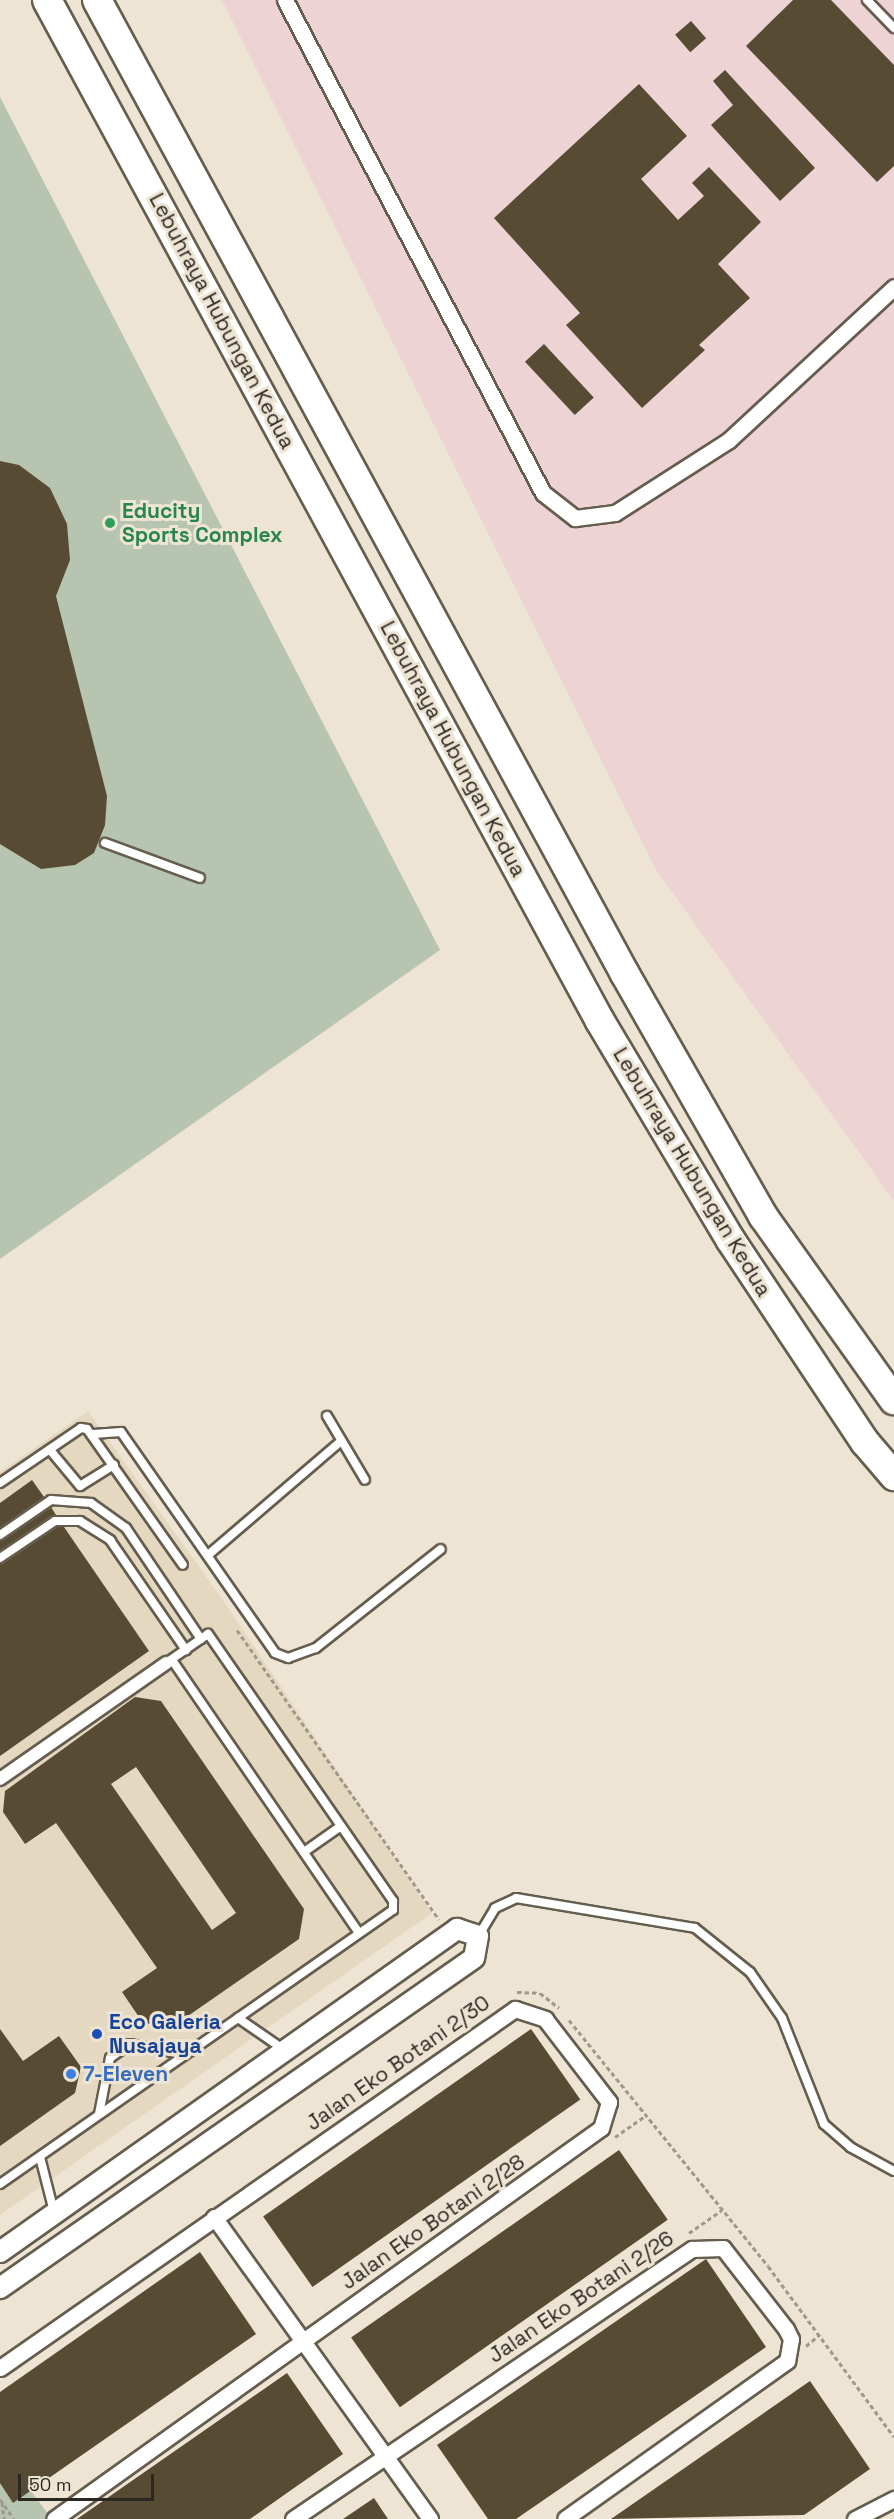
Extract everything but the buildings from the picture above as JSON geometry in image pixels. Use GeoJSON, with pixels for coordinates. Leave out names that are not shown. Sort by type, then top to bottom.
{"type":"FeatureCollection","features":[{"type":"Feature","properties":{"kind":"highway","name":"Lebuhraya Hubungan Kedua"},"geometry":{"type":"LineString","coordinates":[[47,0],[600,1021],[730,1239],[865,1442],[894,1476]]}},
{"type":"Feature","properties":{"kind":"highway","name":"Lebuhraya Hubungan Kedua"},"geometry":{"type":"LineString","coordinates":[[97,0],[636,994],[763,1216],[894,1400]]}},
{"type":"Feature","properties":{"kind":"street"},"geometry":{"type":"LineString","coordinates":[[285,0],[543,493],[575,519],[615,513],[729,440],[894,287]]}},
{"type":"Feature","properties":{"kind":"street"},"geometry":{"type":"LineString","coordinates":[[0,1779],[169,1661]]}},
{"type":"Feature","properties":{"kind":"street"},"geometry":{"type":"LineString","coordinates":[[0,2252],[457,1929],[478,1936],[474,1958],[0,2288]]}},
{"type":"Feature","properties":{"kind":"street","name":"Jalan Eko Botani 2/30"},"geometry":{"type":"LineString","coordinates":[[214,2217],[515,2008],[545,2019],[605,2093],[610,2111],[591,2135]]}},
{"type":"Feature","properties":{"kind":"street","name":"Jalan Eko Botani 2/28"},"geometry":{"type":"LineString","coordinates":[[54,2519],[591,2135]]}},
{"type":"Feature","properties":{"kind":"street"},"geometry":{"type":"LineString","coordinates":[[0,2368],[214,2217],[430,2519]]}},
{"type":"Feature","properties":{"kind":"street","name":"Jalan Eko Botani 2/26"},"geometry":{"type":"LineString","coordinates":[[382,2454],[702,2244],[723,2248],[791,2339],[787,2361],[759,2385],[565,2519]]}},
{"type":"Feature","properties":{"kind":"street"},"geometry":{"type":"LineString","coordinates":[[293,2519],[382,2454]]}},
{"type":"Feature","properties":{"kind":"street"},"geometry":{"type":"LineString","coordinates":[[855,2519],[894,2499]]}},
{"type":"Feature","properties":{"kind":"lane"},"geometry":{"type":"LineString","coordinates":[[867,0],[894,28]]}},
{"type":"Feature","properties":{"kind":"lane"},"geometry":{"type":"LineString","coordinates":[[105,843],[200,878]]}},
{"type":"Feature","properties":{"kind":"lane"},"geometry":{"type":"LineString","coordinates":[[327,1416],[340,1442],[365,1480]]}},
{"type":"Feature","properties":{"kind":"lane"},"geometry":{"type":"LineString","coordinates":[[0,1483],[81,1428],[93,1434],[183,1565]]}},
{"type":"Feature","properties":{"kind":"lane"},"geometry":{"type":"LineString","coordinates":[[93,1434],[121,1432],[275,1653],[288,1658],[315,1648],[441,1549]]}},
{"type":"Feature","properties":{"kind":"lane"},"geometry":{"type":"LineString","coordinates":[[208,1555],[340,1442]]}},
{"type":"Feature","properties":{"kind":"lane"},"geometry":{"type":"LineString","coordinates":[[50,1449],[80,1486],[114,1465]]}},
{"type":"Feature","properties":{"kind":"lane"},"geometry":{"type":"LineString","coordinates":[[0,1535],[51,1500],[91,1503],[126,1528],[393,1901],[393,1910],[238,2018],[182,2054],[0,2184]]}},
{"type":"Feature","properties":{"kind":"lane"},"geometry":{"type":"LineString","coordinates":[[0,1558],[55,1521],[80,1521],[110,1540],[186,1650]]}},
{"type":"Feature","properties":{"kind":"lane"},"geometry":{"type":"LineString","coordinates":[[205,1637],[169,1661],[359,1934]]}},
{"type":"Feature","properties":{"kind":"lane"},"geometry":{"type":"LineString","coordinates":[[304,1852],[341,1826]]}},
{"type":"Feature","properties":{"kind":"lane"},"geometry":{"type":"LineString","coordinates":[[478,1936],[495,1908],[516,1898],[695,1928],[750,1972],[782,2018],[824,2124],[850,2147],[894,2171]]}},
{"type":"Feature","properties":{"kind":"lane"},"geometry":{"type":"LineString","coordinates":[[238,2018],[284,2050]]}},
{"type":"Feature","properties":{"kind":"lane"},"geometry":{"type":"LineString","coordinates":[[99,2114],[110,2058],[130,2044],[182,2054]]}},
{"type":"Feature","properties":{"kind":"lane"},"geometry":{"type":"LineString","coordinates":[[40,2157],[54,2214]]}},
{"type":"Feature","properties":{"kind":"path"},"geometry":{"type":"LineString","coordinates":[[237,1630],[439,1919],[429,1928]]}},
{"type":"Feature","properties":{"kind":"path"},"geometry":{"type":"LineString","coordinates":[[509,1994],[527,1991],[550,1999],[768,2266],[894,2437]]}},
{"type":"Feature","properties":{"kind":"path"},"geometry":{"type":"LineString","coordinates":[[591,2135],[604,2145],[646,2115]]}},
{"type":"Feature","properties":{"kind":"path"},"geometry":{"type":"LineString","coordinates":[[1,2500],[4,2519]]}},
{"type":"Feature","properties":{"kind":"path"},"geometry":{"type":"LineString","coordinates":[[1,2500],[14,2519]]}},
{"type":"Feature","properties":{"kind":"shaded area"},"geometry":{"type":"Polygon","coordinates":[[[222,0],[894,0],[894,1201],[656,870],[222,0]]]}},
{"type":"Feature","properties":{"kind":"shaded area"},"geometry":{"type":"Polygon","coordinates":[[[88,1411],[227,1606],[432,1913],[0,2215],[0,1472],[88,1411]]]}},
{"type":"Feature","properties":{"kind":"green space","name":"Educity Sports Complex"},"geometry":{"type":"Polygon","coordinates":[[[0,97],[440,950],[0,1259],[0,97]]]}},
{"type":"Feature","properties":{"kind":"green space"},"geometry":{"type":"Polygon","coordinates":[[[0,2450],[52,2519],[0,2519],[0,2450]]]}},
{"type":"Feature","properties":{"kind":"place","name":"Educity Sports Complex"},"geometry":{"type":"Point","coordinates":[110,523]}},
{"type":"Feature","properties":{"kind":"place","name":"Eco Galeria Nusajaya"},"geometry":{"type":"Point","coordinates":[97,2034]}},
{"type":"Feature","properties":{"kind":"place","name":"7-Eleven"},"geometry":{"type":"Point","coordinates":[71,2074]}}]}
